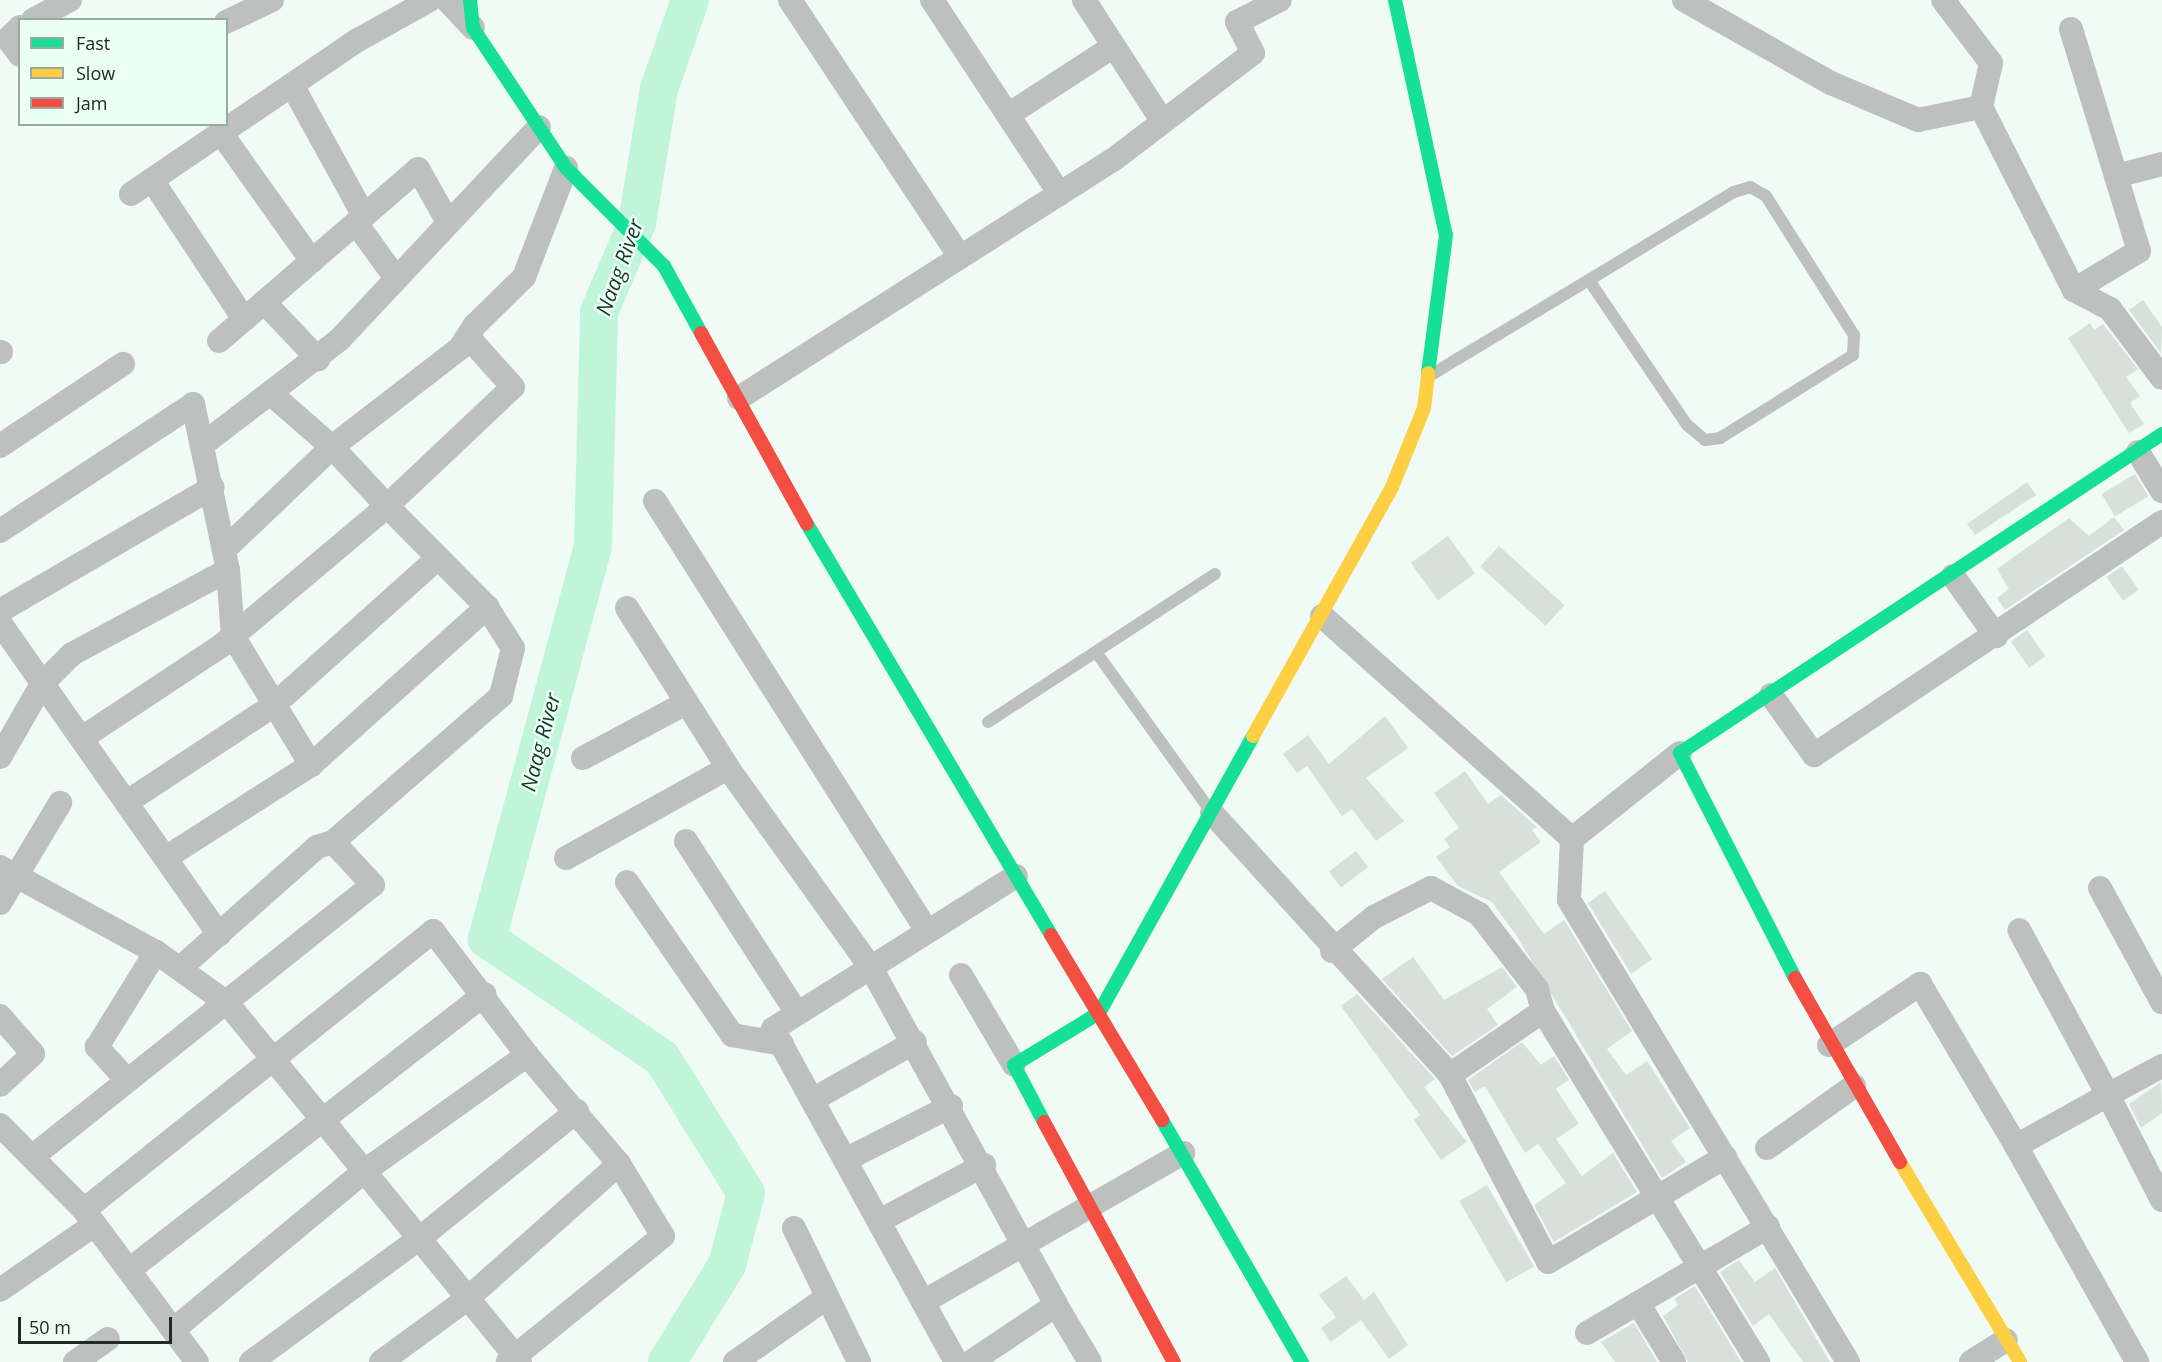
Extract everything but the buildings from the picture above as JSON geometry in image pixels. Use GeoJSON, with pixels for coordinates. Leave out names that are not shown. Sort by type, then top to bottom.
{"type":"FeatureCollection","features":[{"type":"Feature","properties":{"kind":"street"},"geometry":{"type":"LineString","coordinates":[[37,18],[70,0]]}},
{"type":"Feature","properties":{"kind":"street"},"geometry":{"type":"LineString","coordinates":[[228,21],[272,0]]}},
{"type":"Feature","properties":{"kind":"street"},"geometry":{"type":"LineString","coordinates":[[131,194],[292,85],[430,0]]}},
{"type":"Feature","properties":{"kind":"street"},"geometry":{"type":"LineString","coordinates":[[447,0],[472,28],[566,168],[664,266],[832,569],[1183,1153],[1302,1362]]}},
{"type":"Feature","properties":{"kind":"street"},"geometry":{"type":"LineString","coordinates":[[470,0],[472,28]]}},
{"type":"Feature","properties":{"kind":"street"},"geometry":{"type":"LineString","coordinates":[[790,0],[960,257]]}},
{"type":"Feature","properties":{"kind":"street"},"geometry":{"type":"LineString","coordinates":[[932,0],[1060,194]]}},
{"type":"Feature","properties":{"kind":"street"},"geometry":{"type":"LineString","coordinates":[[1084,0],[1163,122]]}},
{"type":"Feature","properties":{"kind":"street"},"geometry":{"type":"LineString","coordinates":[[739,398],[1060,194],[1163,122],[1253,53],[1237,22],[1280,0]]}},
{"type":"Feature","properties":{"kind":"street"},"geometry":{"type":"LineString","coordinates":[[1014,1065],[1099,1013],[1392,487],[1424,408],[1430,376],[1446,235],[1395,0]]}},
{"type":"Feature","properties":{"kind":"street"},"geometry":{"type":"LineString","coordinates":[[1684,0],[1830,83],[1918,120],[1981,107]]}},
{"type":"Feature","properties":{"kind":"street"},"geometry":{"type":"LineString","coordinates":[[1943,0],[1991,63],[1981,107],[2074,290],[2110,309],[2162,378]]}},
{"type":"Feature","properties":{"kind":"street"},"geometry":{"type":"LineString","coordinates":[[18,29],[8,39],[18,52]]}},
{"type":"Feature","properties":{"kind":"street"},"geometry":{"type":"LineString","coordinates":[[2072,29],[2139,251],[2074,290]]}},
{"type":"Feature","properties":{"kind":"street"},"geometry":{"type":"LineString","coordinates":[[1008,116],[1114,46]]}},
{"type":"Feature","properties":{"kind":"street"},"geometry":{"type":"LineString","coordinates":[[292,85],[360,219],[395,277]]}},
{"type":"Feature","properties":{"kind":"street"},"geometry":{"type":"LineString","coordinates":[[202,445],[318,359],[539,127]]}},
{"type":"Feature","properties":{"kind":"street"},"geometry":{"type":"LineString","coordinates":[[221,133],[312,261]]}},
{"type":"Feature","properties":{"kind":"street"},"geometry":{"type":"LineString","coordinates":[[2116,176],[2162,164]]}},
{"type":"Feature","properties":{"kind":"street"},"geometry":{"type":"LineString","coordinates":[[0,757],[42,684],[72,654],[226,560],[332,447],[470,339],[475,325],[524,277],[566,168]]}},
{"type":"Feature","properties":{"kind":"street"},"geometry":{"type":"LineString","coordinates":[[219,340],[418,169],[448,222]]}},
{"type":"Feature","properties":{"kind":"street"},"geometry":{"type":"LineString","coordinates":[[152,180],[244,319]]}},
{"type":"Feature","properties":{"kind":"street"},"geometry":{"type":"LineString","coordinates":[[264,302],[318,359]]}},
{"type":"Feature","properties":{"kind":"street"},"geometry":{"type":"LineString","coordinates":[[82,738],[233,636],[387,506],[513,387],[470,339]]}},
{"type":"Feature","properties":{"kind":"street"},"geometry":{"type":"LineString","coordinates":[[0,446],[123,364]]}},
{"type":"Feature","properties":{"kind":"street"},"geometry":{"type":"LineString","coordinates":[[180,968],[316,847],[333,842],[501,696],[513,648],[486,607],[332,447],[270,393]]}},
{"type":"Feature","properties":{"kind":"street"},"geometry":{"type":"LineString","coordinates":[[0,531],[193,404],[213,487],[226,560],[233,636],[311,765]]}},
{"type":"Feature","properties":{"kind":"street"},"geometry":{"type":"LineString","coordinates":[[1848,1362],[1569,900],[1572,839],[1680,753],[1953,576],[2162,434]]}},
{"type":"Feature","properties":{"kind":"street"},"geometry":{"type":"LineString","coordinates":[[2138,452],[2162,491]]}},
{"type":"Feature","properties":{"kind":"street"},"geometry":{"type":"LineString","coordinates":[[0,611],[213,487]]}},
{"type":"Feature","properties":{"kind":"street"},"geometry":{"type":"LineString","coordinates":[[655,501],[927,931]]}},
{"type":"Feature","properties":{"kind":"street"},"geometry":{"type":"LineString","coordinates":[[1771,695],[1814,755],[1995,636],[2162,522]]}},
{"type":"Feature","properties":{"kind":"street"},"geometry":{"type":"LineString","coordinates":[[127,802],[274,705],[438,558]]}},
{"type":"Feature","properties":{"kind":"street"},"geometry":{"type":"LineString","coordinates":[[1953,576],[1995,636]]}},
{"type":"Feature","properties":{"kind":"street"},"geometry":{"type":"LineString","coordinates":[[167,857],[311,765],[486,607]]}},
{"type":"Feature","properties":{"kind":"street"},"geometry":{"type":"LineString","coordinates":[[627,608],[728,768],[870,966],[984,1165],[1028,1246],[1056,1305],[1090,1362]]}},
{"type":"Feature","properties":{"kind":"street"},"geometry":{"type":"LineString","coordinates":[[1322,616],[1572,839]]}},
{"type":"Feature","properties":{"kind":"street"},"geometry":{"type":"LineString","coordinates":[[0,624],[167,857],[219,935]]}},
{"type":"Feature","properties":{"kind":"street"},"geometry":{"type":"LineString","coordinates":[[583,758],[686,703]]}},
{"type":"Feature","properties":{"kind":"street"},"geometry":{"type":"LineString","coordinates":[[1680,753],[1830,1045],[2020,1362]]}},
{"type":"Feature","properties":{"kind":"street"},"geometry":{"type":"LineString","coordinates":[[566,858],[728,768]]}},
{"type":"Feature","properties":{"kind":"street"},"geometry":{"type":"LineString","coordinates":[[0,903],[9,872],[60,803]]}},
{"type":"Feature","properties":{"kind":"street"},"geometry":{"type":"LineString","coordinates":[[1212,813],[1332,951],[1364,975],[1450,1076],[1548,1262],[1725,1157]]}},
{"type":"Feature","properties":{"kind":"street"},"geometry":{"type":"LineString","coordinates":[[686,841],[797,1013]]}},
{"type":"Feature","properties":{"kind":"street"},"geometry":{"type":"LineString","coordinates":[[32,1157],[127,1080],[228,1004],[373,885],[333,842]]}},
{"type":"Feature","properties":{"kind":"street"},"geometry":{"type":"LineString","coordinates":[[0,1290],[275,1058],[433,931],[484,994],[527,1055],[577,1111],[619,1164],[663,1236],[515,1360],[366,1170],[275,1058],[228,1004],[156,952],[9,872]]}},
{"type":"Feature","properties":{"kind":"street"},"geometry":{"type":"LineString","coordinates":[[956,1362],[881,1220],[845,1160],[773,1029],[1016,876]]}},
{"type":"Feature","properties":{"kind":"street"},"geometry":{"type":"LineString","coordinates":[[627,882],[732,1035],[782,1044]]}},
{"type":"Feature","properties":{"kind":"street"},"geometry":{"type":"LineString","coordinates":[[1332,951],[1374,917],[1431,888],[1479,914],[1537,989],[1543,1011],[1661,1197],[1699,1267],[1758,1362]]}},
{"type":"Feature","properties":{"kind":"street"},"geometry":{"type":"LineString","coordinates":[[2100,888],[2162,1002]]}},
{"type":"Feature","properties":{"kind":"street"},"geometry":{"type":"LineString","coordinates":[[2019,930],[2162,1200]]}},
{"type":"Feature","properties":{"kind":"street"},"geometry":{"type":"LineString","coordinates":[[127,1080],[97,1047],[156,952]]}},
{"type":"Feature","properties":{"kind":"street"},"geometry":{"type":"LineString","coordinates":[[961,975],[1014,1065],[1174,1362]]}},
{"type":"Feature","properties":{"kind":"street"},"geometry":{"type":"LineString","coordinates":[[1830,1045],[1920,984],[2016,1146],[2137,1362]]}},
{"type":"Feature","properties":{"kind":"street"},"geometry":{"type":"LineString","coordinates":[[129,1270],[484,994]]}},
{"type":"Feature","properties":{"kind":"street"},"geometry":{"type":"LineString","coordinates":[[1450,1076],[1543,1011]]}},
{"type":"Feature","properties":{"kind":"street"},"geometry":{"type":"LineString","coordinates":[[0,1016],[33,1054],[0,1085]]}},
{"type":"Feature","properties":{"kind":"street"},"geometry":{"type":"LineString","coordinates":[[812,1100],[915,1042]]}},
{"type":"Feature","properties":{"kind":"street"},"geometry":{"type":"LineString","coordinates":[[173,1330],[366,1170],[527,1055]]}},
{"type":"Feature","properties":{"kind":"street"},"geometry":{"type":"LineString","coordinates":[[2016,1146],[2162,1066]]}},
{"type":"Feature","properties":{"kind":"street"},"geometry":{"type":"LineString","coordinates":[[1767,1148],[1854,1086]]}},
{"type":"Feature","properties":{"kind":"street"},"geometry":{"type":"LineString","coordinates":[[845,1160],[951,1106]]}},
{"type":"Feature","properties":{"kind":"street"},"geometry":{"type":"LineString","coordinates":[[251,1362],[420,1238],[577,1111]]}},
{"type":"Feature","properties":{"kind":"street"},"geometry":{"type":"LineString","coordinates":[[0,1125],[89,1217],[197,1362]]}},
{"type":"Feature","properties":{"kind":"street"},"geometry":{"type":"LineString","coordinates":[[923,1302],[1028,1246],[1088,1206],[1183,1153]]}},
{"type":"Feature","properties":{"kind":"street"},"geometry":{"type":"LineString","coordinates":[[381,1362],[468,1298],[619,1164]]}},
{"type":"Feature","properties":{"kind":"street"},"geometry":{"type":"LineString","coordinates":[[881,1220],[984,1165]]}},
{"type":"Feature","properties":{"kind":"street"},"geometry":{"type":"LineString","coordinates":[[1587,1334],[1768,1227]]}},
{"type":"Feature","properties":{"kind":"street"},"geometry":{"type":"LineString","coordinates":[[794,1228],[854,1360]]}},
{"type":"Feature","properties":{"kind":"street"},"geometry":{"type":"LineString","coordinates":[[735,1362],[826,1298]]}},
{"type":"Feature","properties":{"kind":"street"},"geometry":{"type":"LineString","coordinates":[[1638,1303],[1674,1362]]}},
{"type":"Feature","properties":{"kind":"street"},"geometry":{"type":"LineString","coordinates":[[971,1362],[1056,1305]]}},
{"type":"Feature","properties":{"kind":"street"},"geometry":{"type":"LineString","coordinates":[[75,1362],[108,1339]]}},
{"type":"Feature","properties":{"kind":"street"},"geometry":{"type":"LineString","coordinates":[[1971,1362],[2006,1340]]}},
{"type":"Feature","properties":{"kind":"lane"},"geometry":{"type":"LineString","coordinates":[[1430,376],[1588,280],[1750,187],[1766,196],[1854,335],[1853,355],[1720,438],[1705,440],[1687,426],[1588,280]]}},
{"type":"Feature","properties":{"kind":"lane"},"geometry":{"type":"LineString","coordinates":[[988,722],[1215,574]]}},
{"type":"Feature","properties":{"kind":"lane"},"geometry":{"type":"LineString","coordinates":[[1096,652],[1212,813]]}},
{"type":"Feature","properties":{"kind":"waterway","name":"Naag River"},"geometry":{"type":"LineString","coordinates":[[667,1362],[727,1265],[746,1193],[662,1058],[487,939],[593,546],[599,312],[637,223],[659,89],[690,0]]}},
{"type":"Feature","properties":{"kind":"traffic: fast"},"geometry":{"type":"LineString","coordinates":[[470,0],[473,28],[566,168],[664,266],[701,333]]}},
{"type":"Feature","properties":{"kind":"traffic: fast"},"geometry":{"type":"LineString","coordinates":[[1395,0],[1446,235],[1428,373]]}},
{"type":"Feature","properties":{"kind":"traffic: fast"},"geometry":{"type":"LineString","coordinates":[[1795,978],[1680,753],[2162,434]]}},
{"type":"Feature","properties":{"kind":"traffic: fast"},"geometry":{"type":"LineString","coordinates":[[807,524],[1051,935]]}},
{"type":"Feature","properties":{"kind":"traffic: fast"},"geometry":{"type":"LineString","coordinates":[[1044,1122],[1014,1065],[1099,1013],[1253,736]]}},
{"type":"Feature","properties":{"kind":"traffic: fast"},"geometry":{"type":"LineString","coordinates":[[1162,1120],[1302,1362]]}},
{"type":"Feature","properties":{"kind":"traffic: slow"},"geometry":{"type":"LineString","coordinates":[[1253,736],[1392,487],[1424,408],[1428,373]]}},
{"type":"Feature","properties":{"kind":"traffic: slow"},"geometry":{"type":"LineString","coordinates":[[1900,1162],[2020,1362]]}},
{"type":"Feature","properties":{"kind":"traffic: jam"},"geometry":{"type":"LineString","coordinates":[[701,333],[807,524]]}},
{"type":"Feature","properties":{"kind":"traffic: jam"},"geometry":{"type":"LineString","coordinates":[[1051,935],[1162,1120]]}},
{"type":"Feature","properties":{"kind":"traffic: jam"},"geometry":{"type":"LineString","coordinates":[[1795,978],[1900,1162]]}},
{"type":"Feature","properties":{"kind":"traffic: jam"},"geometry":{"type":"LineString","coordinates":[[1044,1122],[1174,1362]]}}]}
